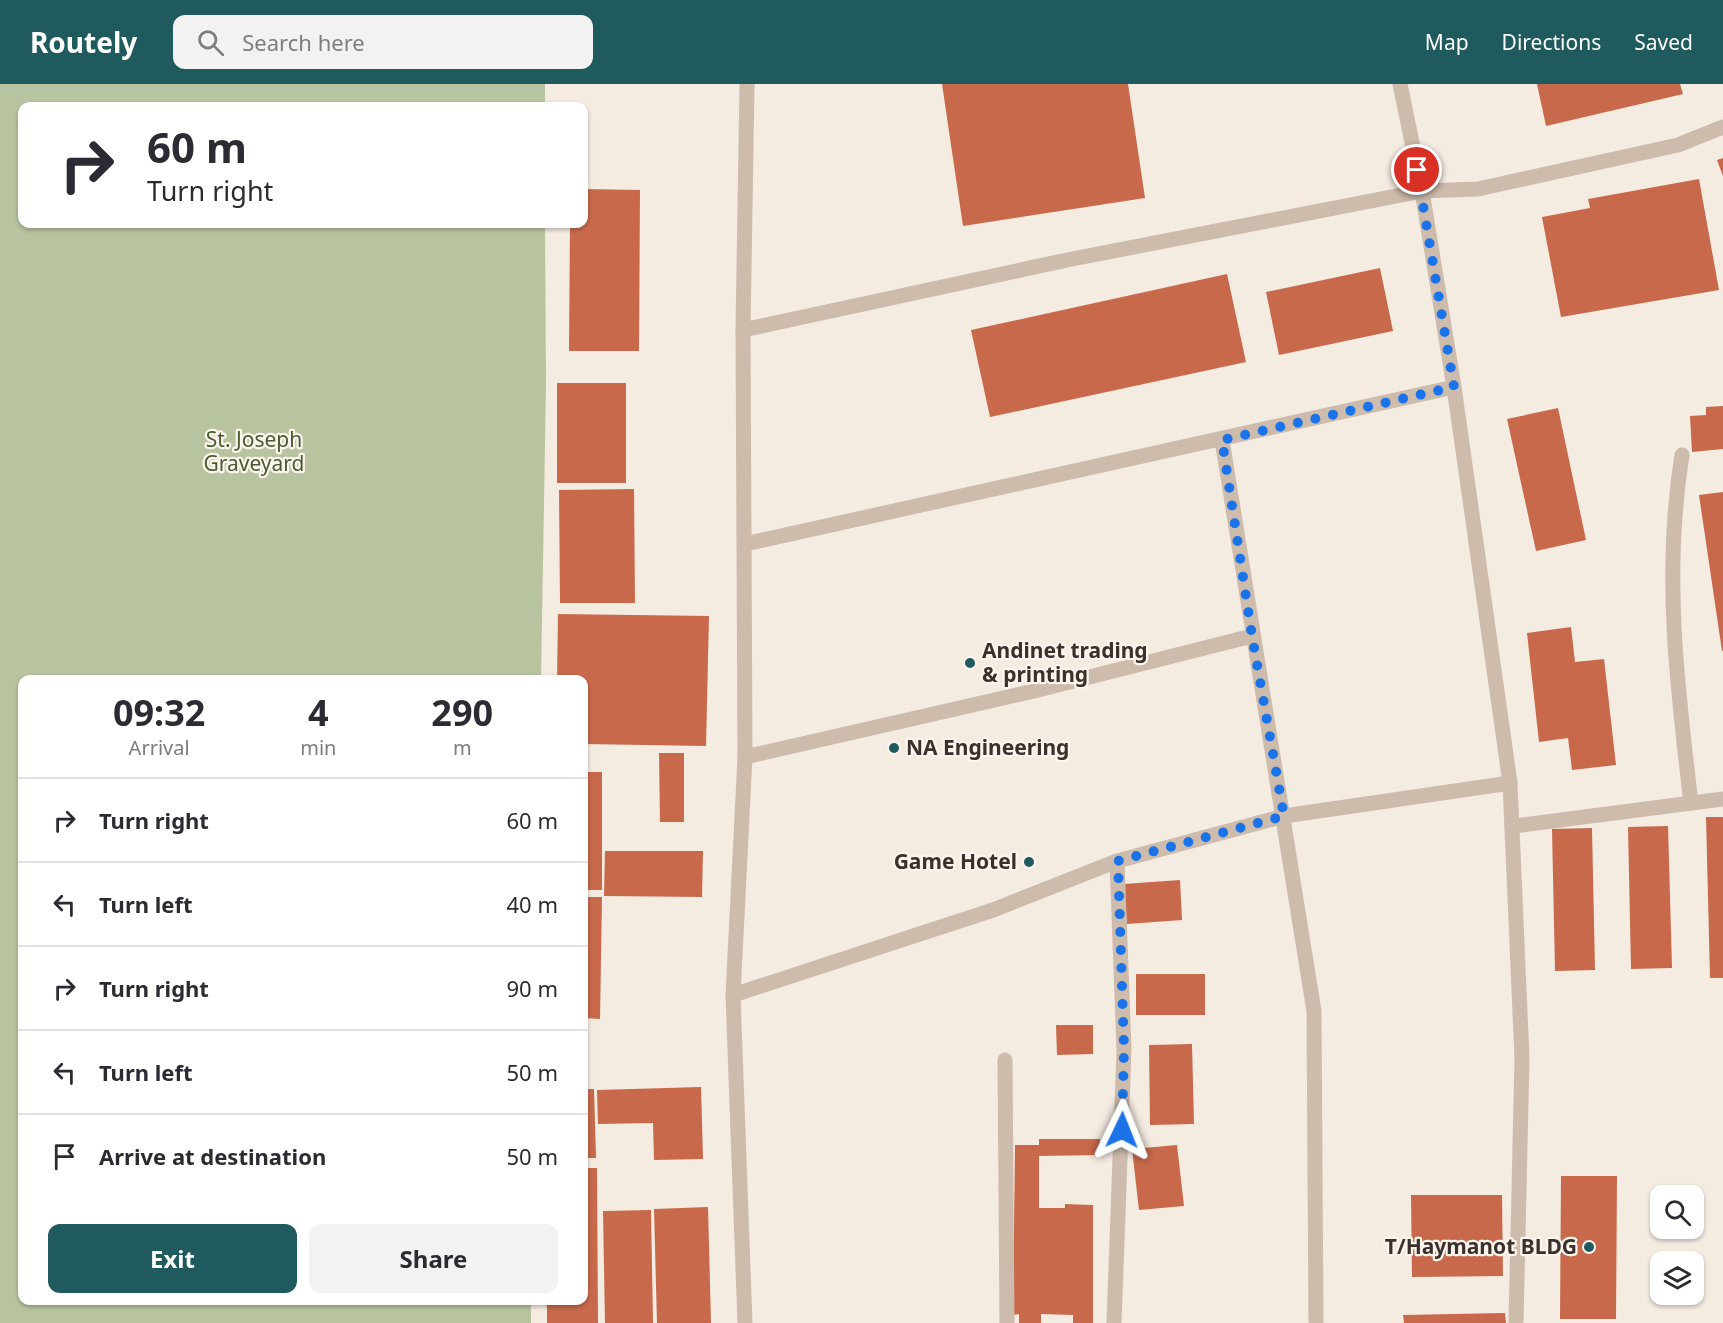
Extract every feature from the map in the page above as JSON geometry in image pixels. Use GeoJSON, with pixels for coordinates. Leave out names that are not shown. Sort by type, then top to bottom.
{"type":"FeatureCollection","features":[{"type":"Feature","properties":{"kind":"street"},"geometry":{"type":"LineString","coordinates":[[745,1323],[733,995],[745,757],[743,330],[747,84]]}},
{"type":"Feature","properties":{"kind":"street"},"geometry":{"type":"LineString","coordinates":[[1400,84],[1422,191],[1454,387],[1510,783],[1514,826],[1522,1058],[1516,1323]]}},
{"type":"Feature","properties":{"kind":"street"},"geometry":{"type":"LineString","coordinates":[[743,330],[1067,260],[1422,191],[1478,189],[1678,145],[1723,127]]}},
{"type":"Feature","properties":{"kind":"street"},"geometry":{"type":"LineString","coordinates":[[745,544],[1454,387]]}},
{"type":"Feature","properties":{"kind":"street"},"geometry":{"type":"LineString","coordinates":[[1222,440],[1314,1011],[1316,1323]]}},
{"type":"Feature","properties":{"kind":"street"},"geometry":{"type":"LineString","coordinates":[[1682,455],[1674,506],[1671,596],[1678,696],[1691,803]]}},
{"type":"Feature","properties":{"kind":"street"},"geometry":{"type":"LineString","coordinates":[[745,757],[1034,691],[1252,636]]}},
{"type":"Feature","properties":{"kind":"street"},"geometry":{"type":"LineString","coordinates":[[733,995],[993,910],[1118,861],[1284,816],[1510,783]]}},
{"type":"Feature","properties":{"kind":"street"},"geometry":{"type":"LineString","coordinates":[[1514,826],[1723,799]]}},
{"type":"Feature","properties":{"kind":"street"},"geometry":{"type":"LineString","coordinates":[[1114,1323],[1124,1049],[1118,861]]}},
{"type":"Feature","properties":{"kind":"street"},"geometry":{"type":"LineString","coordinates":[[1005,1060],[1007,1323]]}},
{"type":"Feature","properties":{"kind":"green space","name":"St. Joseph Graveyard"},"geometry":{"type":"Polygon","coordinates":[[[0,84],[545,84],[545,102],[18,102],[18,228],[545,228],[546,385],[541,675],[18,675],[18,1305],[531,1305],[531,1323],[0,1323],[0,84]]]}},
{"type":"Feature","properties":{"kind":"building"},"geometry":{"type":"Polygon","coordinates":[[[942,84],[1128,84],[1145,198],[963,226],[942,84]]]}},
{"type":"Feature","properties":{"kind":"building"},"geometry":{"type":"Polygon","coordinates":[[[1537,84],[1680,84],[1683,94],[1546,126],[1537,84]]]}},
{"type":"Feature","properties":{"kind":"building"},"geometry":{"type":"Polygon","coordinates":[[[1723,158],[1723,176],[1717,160],[1723,158]]]}},
{"type":"Feature","properties":{"kind":"building"},"geometry":{"type":"Polygon","coordinates":[[[1699,179],[1719,290],[1561,317],[1542,217],[1590,208],[1588,199],[1699,179]]]}},
{"type":"Feature","properties":{"kind":"building"},"geometry":{"type":"Polygon","coordinates":[[[588,189],[640,190],[639,351],[569,351],[570,228],[588,228],[588,189]]]}},
{"type":"Feature","properties":{"kind":"building"},"geometry":{"type":"Polygon","coordinates":[[[1380,268],[1393,331],[1279,355],[1266,292],[1380,268]]]}},
{"type":"Feature","properties":{"kind":"building"},"geometry":{"type":"Polygon","coordinates":[[[1227,274],[1246,362],[990,417],[971,330],[1227,274]]]}},
{"type":"Feature","properties":{"kind":"building"},"geometry":{"type":"Polygon","coordinates":[[[557,383],[626,383],[626,483],[557,483],[557,383]]]}},
{"type":"Feature","properties":{"kind":"building"},"geometry":{"type":"Polygon","coordinates":[[[1723,406],[1723,449],[1692,452],[1690,416],[1706,415],[1706,407],[1723,406]]]}},
{"type":"Feature","properties":{"kind":"building"},"geometry":{"type":"Polygon","coordinates":[[[1558,408],[1586,540],[1536,551],[1507,419],[1558,408]]]}},
{"type":"Feature","properties":{"kind":"building"},"geometry":{"type":"Polygon","coordinates":[[[634,489],[635,603],[560,603],[559,490],[634,489]]]}},
{"type":"Feature","properties":{"kind":"building"},"geometry":{"type":"Polygon","coordinates":[[[1723,492],[1723,651],[1722,651],[1699,495],[1723,492]]]}},
{"type":"Feature","properties":{"kind":"building"},"geometry":{"type":"Polygon","coordinates":[[[558,614],[709,616],[706,746],[588,744],[588,675],[557,675],[558,614]]]}},
{"type":"Feature","properties":{"kind":"building"},"geometry":{"type":"Polygon","coordinates":[[[1571,627],[1575,662],[1604,659],[1616,765],[1572,770],[1568,738],[1539,742],[1527,633],[1571,627]]]}},
{"type":"Feature","properties":{"kind":"building"},"geometry":{"type":"Polygon","coordinates":[[[659,753],[684,753],[684,822],[660,822],[659,753]]]}},
{"type":"Feature","properties":{"kind":"building"},"geometry":{"type":"Polygon","coordinates":[[[588,772],[602,772],[602,890],[588,890],[588,772]]]}},
{"type":"Feature","properties":{"kind":"building"},"geometry":{"type":"Polygon","coordinates":[[[1706,817],[1723,817],[1723,978],[1710,978],[1706,817]]]}},
{"type":"Feature","properties":{"kind":"building"},"geometry":{"type":"Polygon","coordinates":[[[1668,826],[1672,968],[1631,969],[1628,827],[1668,826]]]}},
{"type":"Feature","properties":{"kind":"building"},"geometry":{"type":"Polygon","coordinates":[[[1592,828],[1595,970],[1555,971],[1552,829],[1592,828]]]}},
{"type":"Feature","properties":{"kind":"building"},"geometry":{"type":"Polygon","coordinates":[[[605,851],[703,851],[702,897],[604,896],[605,851]]]}},
{"type":"Feature","properties":{"kind":"building"},"geometry":{"type":"Polygon","coordinates":[[[1180,880],[1182,920],[1127,924],[1124,884],[1180,880]]]}},
{"type":"Feature","properties":{"kind":"building"},"geometry":{"type":"Polygon","coordinates":[[[588,897],[602,897],[600,1019],[588,1018],[588,897]]]}},
{"type":"Feature","properties":{"kind":"building"},"geometry":{"type":"Polygon","coordinates":[[[1136,974],[1205,974],[1205,1015],[1136,1015],[1136,974]]]}},
{"type":"Feature","properties":{"kind":"building"},"geometry":{"type":"Polygon","coordinates":[[[1056,1025],[1093,1025],[1093,1054],[1057,1055],[1056,1025]]]}},
{"type":"Feature","properties":{"kind":"building"},"geometry":{"type":"Polygon","coordinates":[[[1192,1044],[1194,1124],[1150,1125],[1149,1045],[1192,1044]]]}},
{"type":"Feature","properties":{"kind":"building"},"geometry":{"type":"Polygon","coordinates":[[[701,1087],[703,1159],[654,1160],[653,1123],[598,1124],[597,1090],[701,1087]]]}},
{"type":"Feature","properties":{"kind":"building"},"geometry":{"type":"Polygon","coordinates":[[[588,1089],[594,1089],[596,1158],[588,1158],[588,1089]]]}},
{"type":"Feature","properties":{"kind":"building"},"geometry":{"type":"Polygon","coordinates":[[[1039,1139],[1100,1139],[1100,1155],[1039,1156],[1039,1208],[1065,1208],[1065,1204],[1093,1205],[1093,1323],[1073,1323],[1073,1315],[1041,1314],[1041,1323],[1019,1323],[1019,1314],[1013,1315],[1015,1145],[1039,1145],[1039,1139]]]}},
{"type":"Feature","properties":{"kind":"building"},"geometry":{"type":"Polygon","coordinates":[[[1177,1145],[1184,1206],[1139,1210],[1132,1149],[1177,1145]]]}},
{"type":"Feature","properties":{"kind":"building"},"geometry":{"type":"Polygon","coordinates":[[[588,1168],[597,1168],[598,1323],[547,1323],[547,1305],[588,1305],[588,1168]]]}},
{"type":"Feature","properties":{"kind":"building","name":"T/Haymanot BLDG"},"geometry":{"type":"Polygon","coordinates":[[[1561,1176],[1617,1176],[1616,1319],[1560,1319],[1561,1176]]]}},
{"type":"Feature","properties":{"kind":"building"},"geometry":{"type":"Polygon","coordinates":[[[1411,1195],[1502,1195],[1503,1276],[1412,1277],[1411,1195]]]}},
{"type":"Feature","properties":{"kind":"building"},"geometry":{"type":"Polygon","coordinates":[[[708,1207],[711,1323],[657,1323],[654,1209],[708,1207]]]}},
{"type":"Feature","properties":{"kind":"building"},"geometry":{"type":"Polygon","coordinates":[[[651,1210],[653,1323],[605,1323],[603,1211],[651,1210]]]}},
{"type":"Feature","properties":{"kind":"building"},"geometry":{"type":"Polygon","coordinates":[[[1505,1313],[1506,1323],[1404,1323],[1403,1315],[1505,1313]]]}},
{"type":"Feature","properties":{"kind":"place","name":"Andinet trading & printing"},"geometry":{"type":"Point","coordinates":[970,663]}},
{"type":"Feature","properties":{"kind":"place","name":"NA Engineering"},"geometry":{"type":"Point","coordinates":[894,748]}},
{"type":"Feature","properties":{"kind":"place","name":"Game Hotel"},"geometry":{"type":"Point","coordinates":[1029,862]}},
{"type":"Feature","properties":{"kind":"place","name":"T/Haymanot BLDG"},"geometry":{"type":"Point","coordinates":[1589,1247]}},
{"type":"Feature","properties":{"kind":"route"},"geometry":{"type":"LineString","coordinates":[[1122,1130],[1124,1049],[1118,861],[1284,816],[1252,636],[1222,440],[1454,387],[1417,170]]}}]}
